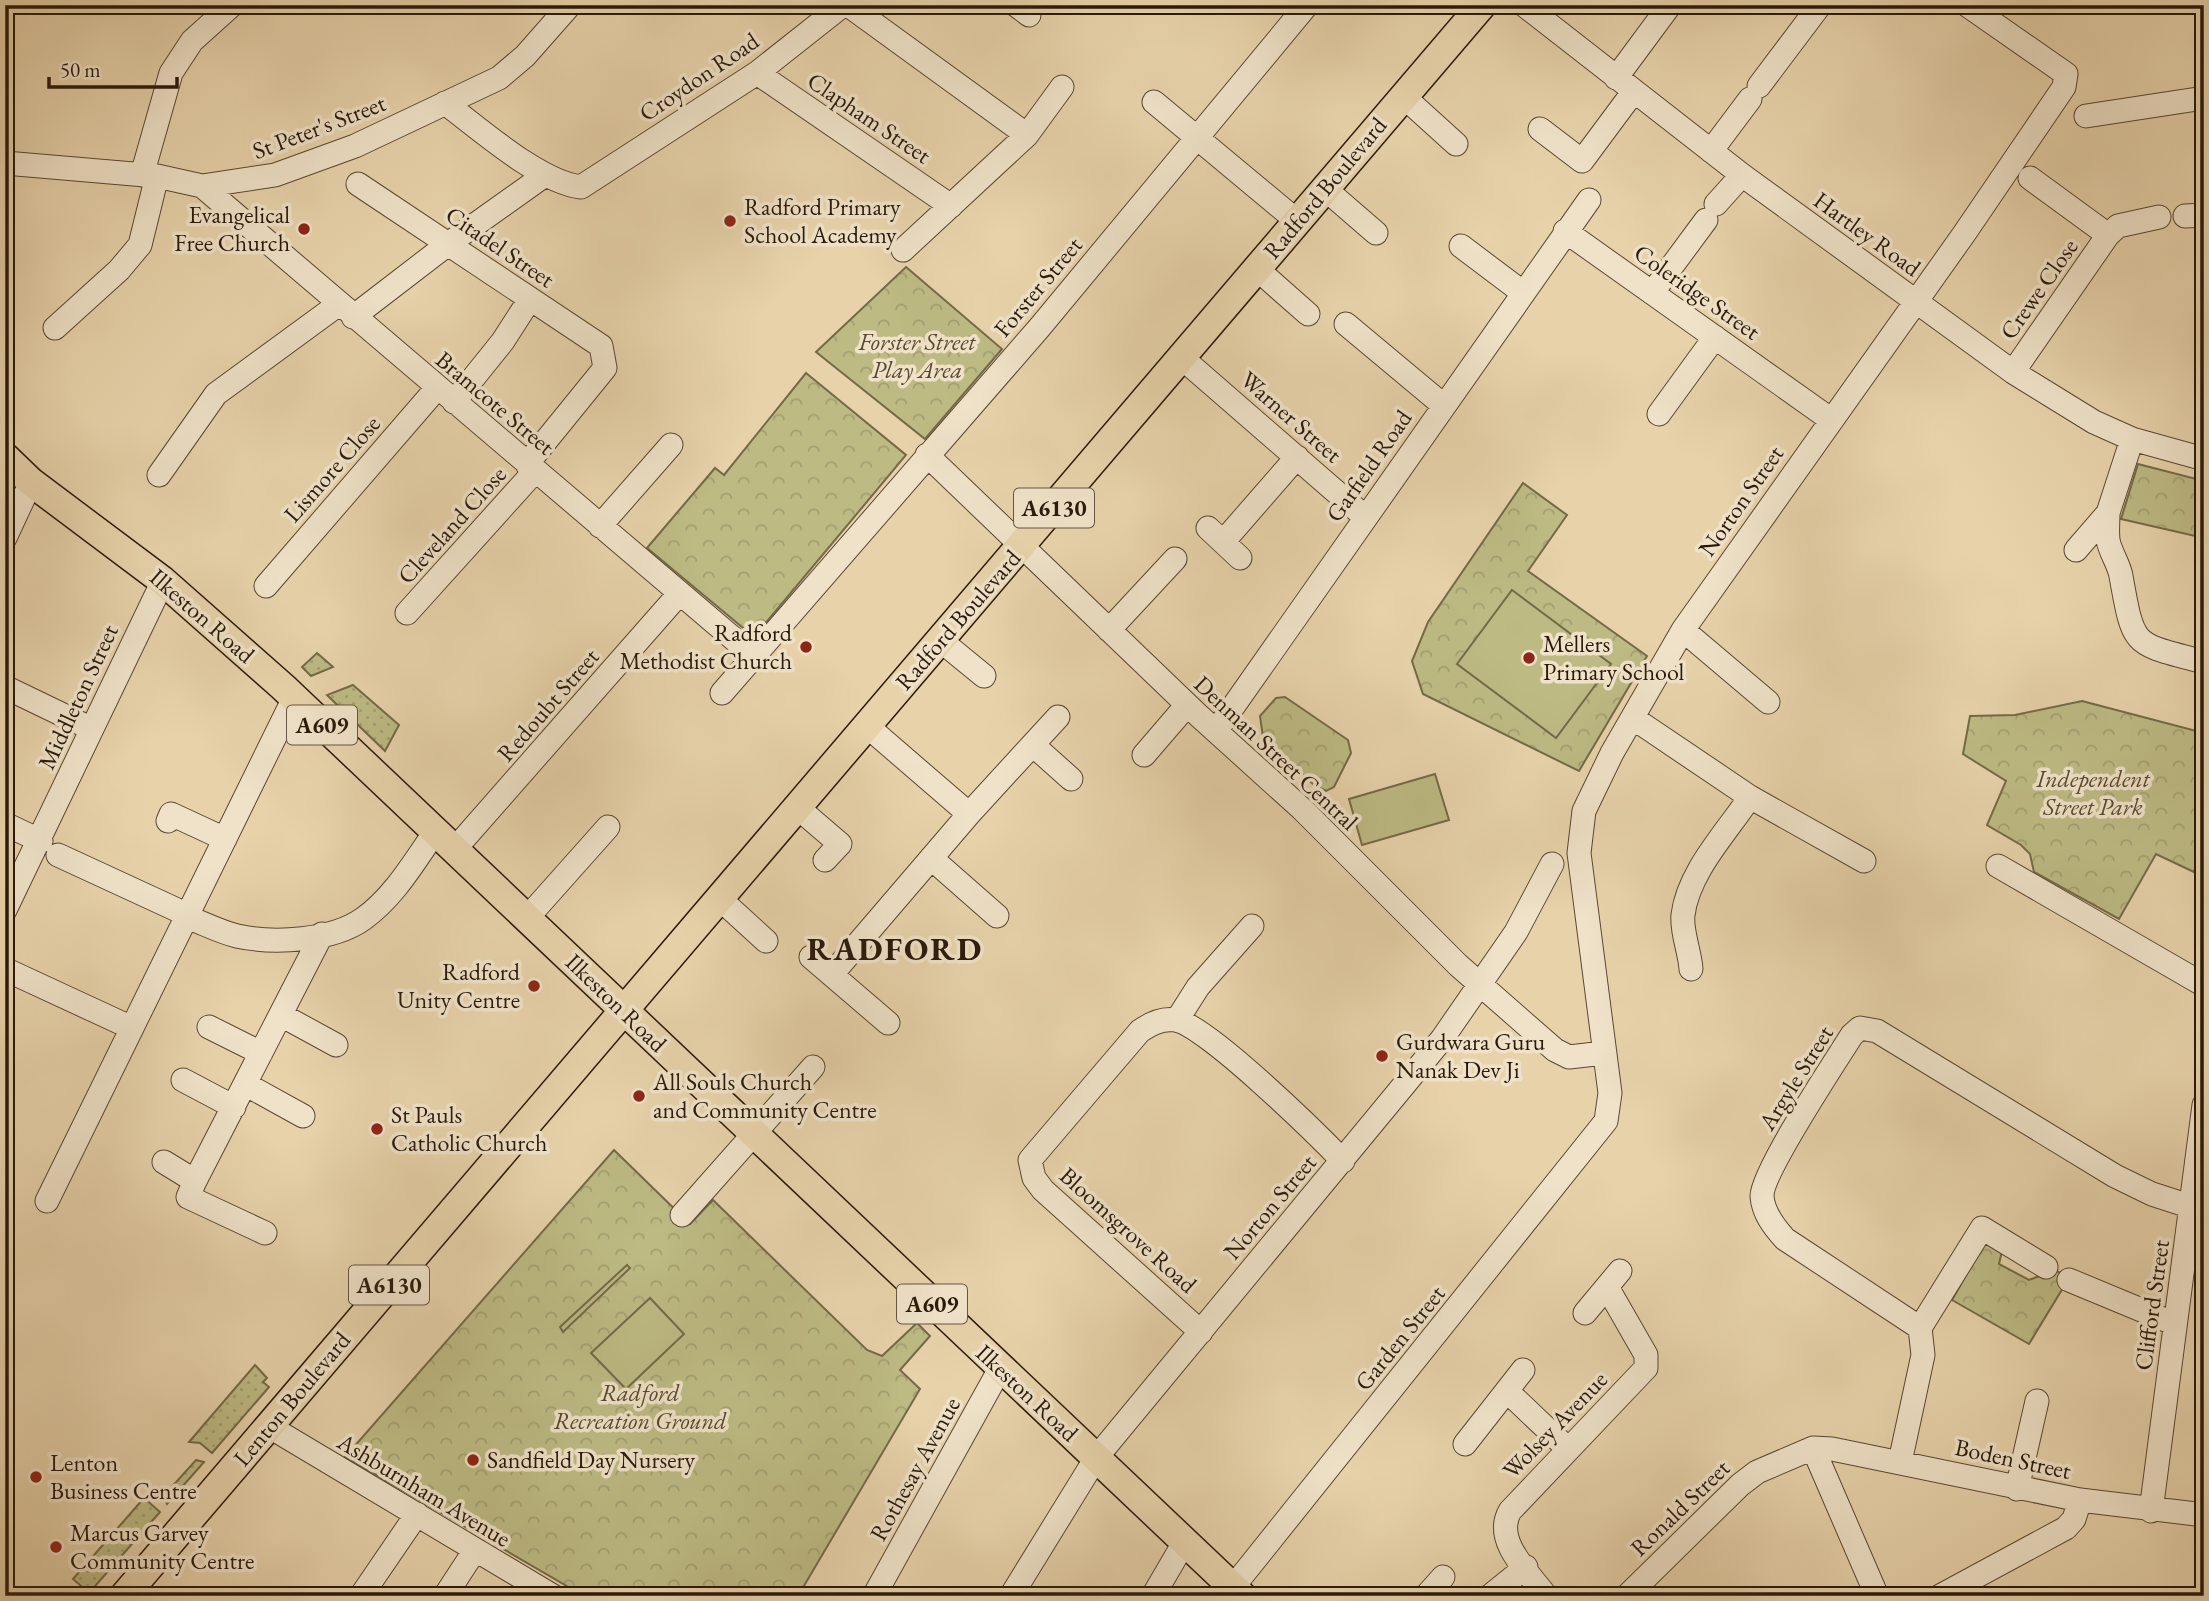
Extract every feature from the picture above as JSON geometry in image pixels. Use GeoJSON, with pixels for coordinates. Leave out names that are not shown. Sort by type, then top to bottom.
{"type":"FeatureCollection","features":[{"type":"Feature","properties":{"kind":"main road","name":"Radford Boulevard"},"geometry":{"type":"LineString","coordinates":[[624,1011],[1482,5]]}},
{"type":"Feature","properties":{"kind":"main road","name":"Ilkeston Road"},"geometry":{"type":"LineString","coordinates":[[5,457],[32,482],[163,581],[294,698],[1237,1592]]}},
{"type":"Feature","properties":{"kind":"main road","name":"Lenton Boulevard"},"geometry":{"type":"LineString","coordinates":[[124,1596],[624,1011]]}},
{"type":"Feature","properties":{"kind":"street"},"geometry":{"type":"LineString","coordinates":[[55,328],[119,270],[140,245],[150,175],[171,73],[192,41],[233,5]]}},
{"type":"Feature","properties":{"kind":"street","name":"St Peter's Street"},"geometry":{"type":"LineString","coordinates":[[5,163],[150,175],[202,186],[252,181],[296,169],[499,78],[525,56],[570,5]]}},
{"type":"Feature","properties":{"kind":"street"},"geometry":{"type":"LineString","coordinates":[[846,5],[1027,135]]}},
{"type":"Feature","properties":{"kind":"street","name":"Croydon Road"},"geometry":{"type":"LineString","coordinates":[[545,175],[567,186],[581,187],[757,73],[846,5]]}},
{"type":"Feature","properties":{"kind":"street","name":"Forster Street"},"geometry":{"type":"LineString","coordinates":[[722,693],[1198,138],[1307,5]]}},
{"type":"Feature","properties":{"kind":"street","name":"Hartley Road"},"geometry":{"type":"LineString","coordinates":[[1524,5],[1742,174],[2013,372],[2094,422],[2132,439],[2204,459]]}},
{"type":"Feature","properties":{"kind":"street"},"geometry":{"type":"LineString","coordinates":[[1540,129],[1582,161],[1670,5]]}},
{"type":"Feature","properties":{"kind":"street"},"geometry":{"type":"LineString","coordinates":[[1712,151],[1820,5]]}},
{"type":"Feature","properties":{"kind":"street","name":"Norton Street"},"geometry":{"type":"LineString","coordinates":[[1606,1121],[1610,1093],[1579,853],[1584,811],[1612,753],[1683,630],[2064,87],[2066,74],[1967,5]]}},
{"type":"Feature","properties":{"kind":"street","name":"Clapham Street"},"geometry":{"type":"LineString","coordinates":[[757,73],[951,206]]}},
{"type":"Feature","properties":{"kind":"street"},"geometry":{"type":"LineString","coordinates":[[903,250],[1027,135],[1062,87]]}},
{"type":"Feature","properties":{"kind":"street"},"geometry":{"type":"LineString","coordinates":[[1403,96],[1456,144]]}},
{"type":"Feature","properties":{"kind":"street"},"geometry":{"type":"LineString","coordinates":[[2086,116],[2204,98]]}},
{"type":"Feature","properties":{"kind":"street"},"geometry":{"type":"LineString","coordinates":[[1154,102],[1297,221]]}},
{"type":"Feature","properties":{"kind":"street"},"geometry":{"type":"LineString","coordinates":[[159,475],[216,394],[448,244],[545,175],[445,103]]}},
{"type":"Feature","properties":{"kind":"street"},"geometry":{"type":"LineString","coordinates":[[1652,293],[1742,174]]}},
{"type":"Feature","properties":{"kind":"street","name":"Citadel Street"},"geometry":{"type":"LineString","coordinates":[[358,184],[601,346],[606,359]]}},
{"type":"Feature","properties":{"kind":"street","name":"Bramcote Street"},"geometry":{"type":"LineString","coordinates":[[202,186],[755,657]]}},
{"type":"Feature","properties":{"kind":"street"},"geometry":{"type":"LineString","coordinates":[[1324,188],[1376,233]]}},
{"type":"Feature","properties":{"kind":"street","name":"Crewe Close"},"geometry":{"type":"LineString","coordinates":[[2033,190],[2108,235]]}},
{"type":"Feature","properties":{"kind":"street"},"geometry":{"type":"LineString","coordinates":[[1565,231],[1589,200]]}},
{"type":"Feature","properties":{"kind":"street","name":"Crewe Close"},"geometry":{"type":"LineString","coordinates":[[2013,372],[2108,235],[2118,226],[2159,217]]}},
{"type":"Feature","properties":{"kind":"street","name":"Garfield Road"},"geometry":{"type":"LineString","coordinates":[[1216,731],[1565,231]]}},
{"type":"Feature","properties":{"kind":"street","name":"Coleridge Street"},"geometry":{"type":"LineString","coordinates":[[1565,231],[1830,419]]}},
{"type":"Feature","properties":{"kind":"street"},"geometry":{"type":"LineString","coordinates":[[1462,245],[1522,292]]}},
{"type":"Feature","properties":{"kind":"street"},"geometry":{"type":"LineString","coordinates":[[1257,269],[1308,314]]}},
{"type":"Feature","properties":{"kind":"street","name":"Lismore Close"},"geometry":{"type":"LineString","coordinates":[[264,584],[445,395],[503,341],[530,299]]}},
{"type":"Feature","properties":{"kind":"street"},"geometry":{"type":"LineString","coordinates":[[1346,324],[1373,335],[1443,405]]}},
{"type":"Feature","properties":{"kind":"street"},"geometry":{"type":"LineString","coordinates":[[1661,400],[1715,337]]}},
{"type":"Feature","properties":{"kind":"street","name":"Warner Street"},"geometry":{"type":"LineString","coordinates":[[1181,358],[1366,517]]}},
{"type":"Feature","properties":{"kind":"street","name":"Cleveland Close"},"geometry":{"type":"LineString","coordinates":[[407,613],[531,468],[605,368],[606,359]]}},
{"type":"Feature","properties":{"kind":"street"},"geometry":{"type":"LineString","coordinates":[[2132,439],[2108,513],[2108,541],[2120,573],[2126,617],[2132,631],[2153,649],[2204,662]]}},
{"type":"Feature","properties":{"kind":"street"},"geometry":{"type":"LineString","coordinates":[[600,526],[671,445]]}},
{"type":"Feature","properties":{"kind":"street","name":"Denman Street Central"},"geometry":{"type":"LineString","coordinates":[[927,455],[1411,917],[1479,986],[1555,1050],[1569,1057],[1604,1053]]}},
{"type":"Feature","properties":{"kind":"street"},"geometry":{"type":"LineString","coordinates":[[1223,543],[1297,457]]}},
{"type":"Feature","properties":{"kind":"street"},"geometry":{"type":"LineString","coordinates":[[5,538],[32,482]]}},
{"type":"Feature","properties":{"kind":"street"},"geometry":{"type":"LineString","coordinates":[[2076,550],[2108,513]]}},
{"type":"Feature","properties":{"kind":"street"},"geometry":{"type":"LineString","coordinates":[[1109,630],[1172,572]]}},
{"type":"Feature","properties":{"kind":"street","name":"Middleton Street"},"geometry":{"type":"LineString","coordinates":[[5,910],[49,848],[92,729],[163,581]]}},
{"type":"Feature","properties":{"kind":"street","name":"Redoubt Street"},"geometry":{"type":"LineString","coordinates":[[5,824],[188,916],[237,936],[279,939],[344,929],[377,907],[445,841],[679,594]]}},
{"type":"Feature","properties":{"kind":"street"},"geometry":{"type":"LineString","coordinates":[[1683,630],[1768,702]]}},
{"type":"Feature","properties":{"kind":"street"},"geometry":{"type":"LineString","coordinates":[[940,640],[984,676]]}},
{"type":"Feature","properties":{"kind":"street"},"geometry":{"type":"LineString","coordinates":[[5,687],[92,729]]}},
{"type":"Feature","properties":{"kind":"street"},"geometry":{"type":"LineString","coordinates":[[47,1201],[294,698]]}},
{"type":"Feature","properties":{"kind":"street"},"geometry":{"type":"LineString","coordinates":[[1144,755],[1187,705]]}},
{"type":"Feature","properties":{"kind":"street"},"geometry":{"type":"LineString","coordinates":[[832,974],[969,814],[1058,717]]}},
{"type":"Feature","properties":{"kind":"street"},"geometry":{"type":"LineString","coordinates":[[1633,718],[1835,854],[1864,861]]}},
{"type":"Feature","properties":{"kind":"street"},"geometry":{"type":"LineString","coordinates":[[867,726],[969,814]]}},
{"type":"Feature","properties":{"kind":"street"},"geometry":{"type":"LineString","coordinates":[[1033,745],[1071,779]]}},
{"type":"Feature","properties":{"kind":"street"},"geometry":{"type":"LineString","coordinates":[[1695,954],[1682,918],[1696,876],[1750,797]]}},
{"type":"Feature","properties":{"kind":"street"},"geometry":{"type":"LineString","coordinates":[[798,808],[839,844],[825,860]]}},
{"type":"Feature","properties":{"kind":"street"},"geometry":{"type":"LineString","coordinates":[[170,818],[225,838]]}},
{"type":"Feature","properties":{"kind":"street"},"geometry":{"type":"LineString","coordinates":[[527,918],[572,853],[608,827]]}},
{"type":"Feature","properties":{"kind":"street"},"geometry":{"type":"LineString","coordinates":[[931,858],[992,905]]}},
{"type":"Feature","properties":{"kind":"street","name":"Norton Street"},"geometry":{"type":"LineString","coordinates":[[1011,1596],[1096,1458],[1442,1039],[1516,932],[1552,864]]}},
{"type":"Feature","properties":{"kind":"street"},"geometry":{"type":"LineString","coordinates":[[1998,866],[2204,985]]}},
{"type":"Feature","properties":{"kind":"street"},"geometry":{"type":"LineString","coordinates":[[720,899],[766,941]]}},
{"type":"Feature","properties":{"kind":"street"},"geometry":{"type":"LineString","coordinates":[[1252,926],[1198,987],[1177,1020],[1199,1033],[1287,1105],[1343,1161]]}},
{"type":"Feature","properties":{"kind":"street"},"geometry":{"type":"LineString","coordinates":[[265,1233],[188,1197],[322,934]]}},
{"type":"Feature","properties":{"kind":"street"},"geometry":{"type":"LineString","coordinates":[[811,957],[888,1023]]}},
{"type":"Feature","properties":{"kind":"street"},"geometry":{"type":"LineString","coordinates":[[11,972],[132,1028]]}},
{"type":"Feature","properties":{"kind":"street"},"geometry":{"type":"LineString","coordinates":[[281,1015],[336,1045]]}},
{"type":"Feature","properties":{"kind":"street","name":"Bloomsgrove Road"},"geometry":{"type":"LineString","coordinates":[[1177,1020],[1152,1024],[1140,1031],[1030,1160],[1030,1170],[1043,1190],[1201,1332]]}},
{"type":"Feature","properties":{"kind":"street"},"geometry":{"type":"LineString","coordinates":[[209,1027],[261,1053]]}},
{"type":"Feature","properties":{"kind":"street","name":"Argyle Street"},"geometry":{"type":"LineString","coordinates":[[1920,1328],[1784,1239],[1771,1224],[1762,1196],[1772,1168],[1852,1035],[1860,1028],[1877,1031],[2115,1176],[2152,1194],[2192,1207]]}},
{"type":"Feature","properties":{"kind":"street"},"geometry":{"type":"LineString","coordinates":[[682,1214],[813,1067]]}},
{"type":"Feature","properties":{"kind":"street"},"geometry":{"type":"LineString","coordinates":[[183,1080],[234,1107]]}},
{"type":"Feature","properties":{"kind":"street"},"geometry":{"type":"LineString","coordinates":[[245,1084],[303,1116]]}},
{"type":"Feature","properties":{"kind":"street","name":"Clifford Street"},"geometry":{"type":"LineString","coordinates":[[2151,1511],[2204,1105]]}},
{"type":"Feature","properties":{"kind":"street","name":"Garden Street"},"geometry":{"type":"LineString","coordinates":[[1237,1592],[1606,1121]]}},
{"type":"Feature","properties":{"kind":"street"},"geometry":{"type":"LineString","coordinates":[[164,1163],[195,1181]]}},
{"type":"Feature","properties":{"kind":"street"},"geometry":{"type":"LineString","coordinates":[[1900,1462],[1923,1355],[1920,1328],[1982,1228],[2017,1259],[2046,1267]]}},
{"type":"Feature","properties":{"kind":"street","name":"Wolsey Avenue"},"geometry":{"type":"LineString","coordinates":[[1546,1596],[1526,1567],[1507,1547],[1504,1521],[1646,1368],[1646,1355],[1614,1279],[1585,1313]]}},
{"type":"Feature","properties":{"kind":"street"},"geometry":{"type":"LineString","coordinates":[[2069,1280],[2175,1324]]}},
{"type":"Feature","properties":{"kind":"street","name":"Rothesay Avenue"},"geometry":{"type":"LineString","coordinates":[[874,1596],[1000,1367]]}},
{"type":"Feature","properties":{"kind":"street"},"geometry":{"type":"LineString","coordinates":[[1465,1444],[1523,1370]]}},
{"type":"Feature","properties":{"kind":"street"},"geometry":{"type":"LineString","coordinates":[[1508,1392],[1568,1449]]}},
{"type":"Feature","properties":{"kind":"street"},"geometry":{"type":"LineString","coordinates":[[2017,1489],[2037,1401]]}},
{"type":"Feature","properties":{"kind":"street","name":"Ashburnham Avenue"},"geometry":{"type":"LineString","coordinates":[[270,1427],[553,1596]]}},
{"type":"Feature","properties":{"kind":"street"},"geometry":{"type":"LineString","coordinates":[[1813,1448],[1877,1596]]}},
{"type":"Feature","properties":{"kind":"street","name":"Boden Street"},"geometry":{"type":"LineString","coordinates":[[1813,1448],[1900,1462],[2017,1489],[2080,1500],[2151,1511],[2204,1515]]}},
{"type":"Feature","properties":{"kind":"street","name":"Ronald Street"},"geometry":{"type":"LineString","coordinates":[[1639,1592],[1740,1485],[1757,1472],[1813,1448]]}},
{"type":"Feature","properties":{"kind":"street"},"geometry":{"type":"LineString","coordinates":[[1940,1596],[2066,1528],[2074,1519],[2080,1500]]}},
{"type":"Feature","properties":{"kind":"street"},"geometry":{"type":"LineString","coordinates":[[361,1596],[417,1514]]}},
{"type":"Feature","properties":{"kind":"street"},"geometry":{"type":"LineString","coordinates":[[1153,1596],[1185,1541]]}},
{"type":"Feature","properties":{"kind":"street"},"geometry":{"type":"LineString","coordinates":[[445,1596],[475,1550]]}},
{"type":"Feature","properties":{"kind":"street"},"geometry":{"type":"LineString","coordinates":[[1490,1596],[1526,1567]]}},
{"type":"Feature","properties":{"kind":"street"},"geometry":{"type":"LineString","coordinates":[[1426,1596],[1443,1577]]}},
{"type":"Feature","properties":{"kind":"green space","name":"Forster Street Play Area"},"geometry":{"type":"Polygon","coordinates":[[[906,267],[1002,349],[925,439],[816,352],[906,267]]]}},
{"type":"Feature","properties":{"kind":"green space"},"geometry":{"type":"Polygon","coordinates":[[[806,373],[906,455],[754,637],[647,548],[715,468],[724,475],[806,373]]]}},
{"type":"Feature","properties":{"kind":"green space"},"geometry":{"type":"Polygon","coordinates":[[[2138,464],[2204,481],[2204,538],[2121,519],[2138,464]]]}},
{"type":"Feature","properties":{"kind":"green space"},"geometry":{"type":"Polygon","coordinates":[[[1523,483],[1567,515],[1528,571],[1647,656],[1579,771],[1423,694],[1412,661],[1428,622],[1523,483]]]}},
{"type":"Feature","properties":{"kind":"green space"},"geometry":{"type":"Polygon","coordinates":[[[1512,590],[1611,664],[1556,738],[1457,664],[1512,590]]]}},
{"type":"Feature","properties":{"kind":"green space"},"geometry":{"type":"Polygon","coordinates":[[[317,653],[333,667],[311,676],[302,667],[317,653]]]}},
{"type":"Feature","properties":{"kind":"green space"},"geometry":{"type":"Polygon","coordinates":[[[353,685],[399,725],[385,751],[327,695],[353,685]]]}},
{"type":"Feature","properties":{"kind":"green space"},"geometry":{"type":"Polygon","coordinates":[[[1285,697],[1348,740],[1351,753],[1334,787],[1326,791],[1314,785],[1263,737],[1260,716],[1276,698],[1285,697]]]}},
{"type":"Feature","properties":{"kind":"green space","name":"Independent Street Park"},"geometry":{"type":"Polygon","coordinates":[[[2082,701],[2204,733],[2204,840],[2194,872],[2156,854],[2119,919],[2034,872],[2030,854],[2021,845],[1987,825],[2006,781],[1963,754],[1970,716],[2015,715],[2082,701]]]}},
{"type":"Feature","properties":{"kind":"green space"},"geometry":{"type":"Polygon","coordinates":[[[1435,774],[1449,820],[1362,845],[1349,799],[1435,774]]]}},
{"type":"Feature","properties":{"kind":"green space","name":"Radford Recreation Ground"},"geometry":{"type":"Polygon","coordinates":[[[614,1150],[690,1224],[713,1200],[867,1350],[882,1356],[917,1323],[930,1336],[900,1370],[920,1389],[798,1596],[584,1596],[345,1457],[614,1150]]]}},
{"type":"Feature","properties":{"kind":"green space"},"geometry":{"type":"Polygon","coordinates":[[[1988,1243],[2002,1251],[1999,1264],[2029,1280],[2055,1270],[2069,1278],[2029,1344],[1952,1300],[1982,1247],[1988,1243]]]}},
{"type":"Feature","properties":{"kind":"green space"},"geometry":{"type":"Polygon","coordinates":[[[627,1265],[630,1268],[563,1332],[560,1327],[627,1265]]]}},
{"type":"Feature","properties":{"kind":"green space"},"geometry":{"type":"Polygon","coordinates":[[[650,1298],[684,1334],[626,1389],[591,1353],[650,1298]]]}},
{"type":"Feature","properties":{"kind":"green space"},"geometry":{"type":"Polygon","coordinates":[[[255,1365],[267,1378],[263,1382],[269,1387],[212,1453],[200,1443],[189,1442],[255,1365]]]}},
{"type":"Feature","properties":{"kind":"green space"},"geometry":{"type":"Polygon","coordinates":[[[196,1460],[204,1462],[167,1504],[164,1498],[167,1492],[196,1460]]]}},
{"type":"Feature","properties":{"kind":"green space"},"geometry":{"type":"Polygon","coordinates":[[[144,1498],[160,1512],[89,1593],[73,1579],[144,1498]]]}},
{"type":"Feature","properties":{"kind":"place","name":"Radford Primary School Academy"},"geometry":{"type":"Point","coordinates":[730,221]}},
{"type":"Feature","properties":{"kind":"place","name":"Evangelical Free Church"},"geometry":{"type":"Point","coordinates":[304,229]}},
{"type":"Feature","properties":{"kind":"place","name":"Radford Methodist Church"},"geometry":{"type":"Point","coordinates":[806,647]}},
{"type":"Feature","properties":{"kind":"place","name":"Mellers Primary School"},"geometry":{"type":"Point","coordinates":[1529,658]}},
{"type":"Feature","properties":{"kind":"place","name":"Radford Unity Centre"},"geometry":{"type":"Point","coordinates":[534,986]}},
{"type":"Feature","properties":{"kind":"place","name":"Gurdwara Guru Nanak Dev Ji"},"geometry":{"type":"Point","coordinates":[1382,1056]}},
{"type":"Feature","properties":{"kind":"place","name":"All Souls Church and Community Centre"},"geometry":{"type":"Point","coordinates":[639,1096]}},
{"type":"Feature","properties":{"kind":"place","name":"St Pauls Catholic Church"},"geometry":{"type":"Point","coordinates":[377,1129]}},
{"type":"Feature","properties":{"kind":"place","name":"Sandfield Day Nursery"},"geometry":{"type":"Point","coordinates":[473,1460]}},
{"type":"Feature","properties":{"kind":"place","name":"Lenton Business Centre"},"geometry":{"type":"Point","coordinates":[36,1477]}},
{"type":"Feature","properties":{"kind":"place","name":"Marcus Garvey Community Centre"},"geometry":{"type":"Point","coordinates":[56,1547]}},
{"type":"Feature","properties":{"kind":"district","name":"RADFORD"},"geometry":{"type":"Point","coordinates":[895,949]}}]}
